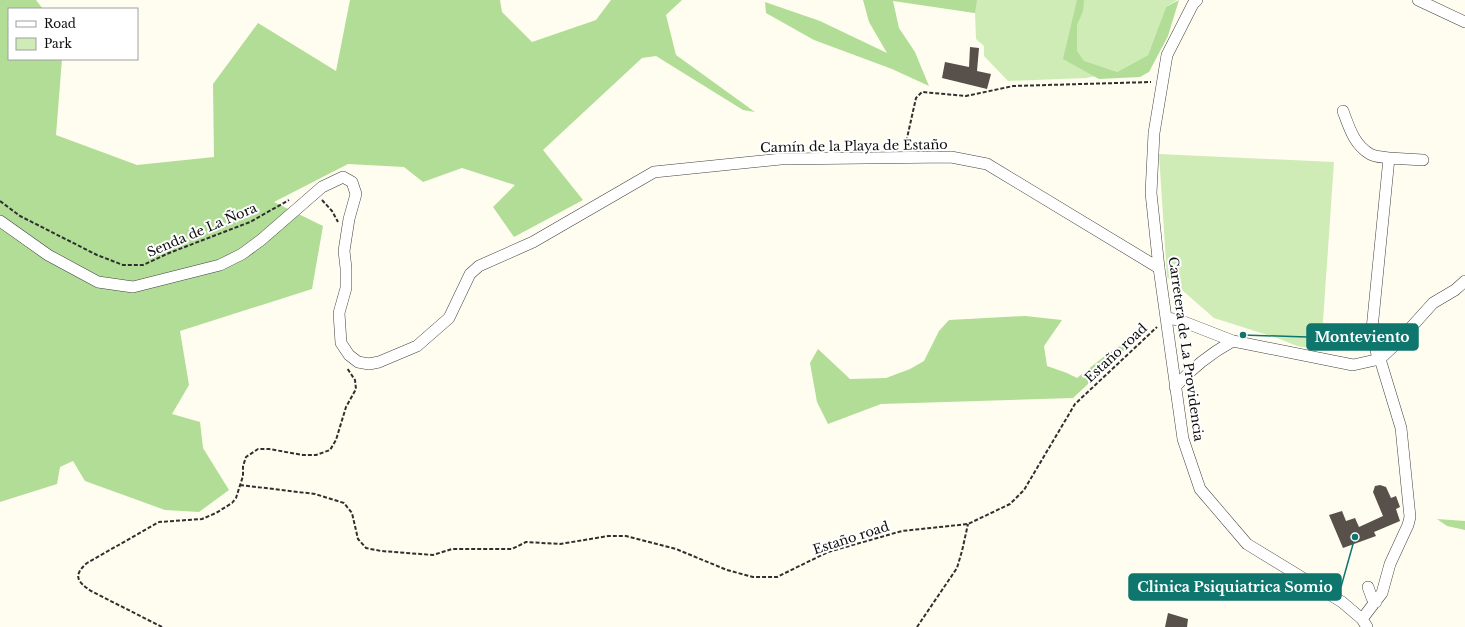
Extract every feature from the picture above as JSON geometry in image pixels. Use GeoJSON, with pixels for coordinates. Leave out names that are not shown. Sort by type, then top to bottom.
{"type":"FeatureCollection","features":[{"type":"Feature","properties":{"kind":"street","name":"Carretera de La Providencia"},"geometry":{"type":"LineString","coordinates":[[1197,0],[1193,4],[1167,55],[1154,133],[1151,193],[1159,268],[1183,439],[1200,489],[1247,544],[1342,602],[1365,623]]}},
{"type":"Feature","properties":{"kind":"street"},"geometry":{"type":"LineString","coordinates":[[1418,0],[1465,22]]}},
{"type":"Feature","properties":{"kind":"street"},"geometry":{"type":"LineString","coordinates":[[1343,111],[1354,138],[1359,146],[1371,155],[1389,158],[1424,160]]}},
{"type":"Feature","properties":{"kind":"street","name":"Camín de la Playa de Estaño"},"geometry":{"type":"LineString","coordinates":[[314,194],[322,187],[343,177],[352,182],[356,194],[349,219],[344,251],[346,288],[339,313],[341,342],[348,355],[358,362],[370,364],[379,362],[418,346],[449,318],[470,274],[479,266],[534,242],[654,172],[781,159],[951,157],[987,164],[1159,268]]}},
{"type":"Feature","properties":{"kind":"street"},"geometry":{"type":"LineString","coordinates":[[1365,623],[1382,593],[1390,564],[1408,525],[1410,517],[1401,428],[1379,359],[1372,329],[1389,158]]}},
{"type":"Feature","properties":{"kind":"street"},"geometry":{"type":"LineString","coordinates":[[0,221],[48,255],[98,282],[133,288],[220,265],[242,254],[261,240],[314,194]]}},
{"type":"Feature","properties":{"kind":"street"},"geometry":{"type":"LineString","coordinates":[[1167,318],[1179,320],[1233,341],[1353,366],[1379,359],[1397,343],[1433,303],[1455,290],[1465,281]]}},
{"type":"Feature","properties":{"kind":"street"},"geometry":{"type":"LineString","coordinates":[[1176,388],[1187,374],[1216,350],[1233,341]]}},
{"type":"Feature","properties":{"kind":"street"},"geometry":{"type":"LineString","coordinates":[[1368,587],[1372,598],[1376,602]]}},
{"type":"Feature","properties":{"kind":"path"},"geometry":{"type":"LineString","coordinates":[[903,157],[916,98],[922,92],[966,96],[1013,86],[1162,82]]}},
{"type":"Feature","properties":{"kind":"path"},"geometry":{"type":"LineString","coordinates":[[314,194],[318,196],[332,211],[337,220]]}},
{"type":"Feature","properties":{"kind":"path","name":"Senda de La Ñora"},"geometry":{"type":"LineString","coordinates":[[0,200],[20,216],[97,255],[123,265],[143,265],[169,253],[250,222],[295,197]]}},
{"type":"Feature","properties":{"kind":"path","name":"Estaño road"},"geometry":{"type":"LineString","coordinates":[[240,484],[315,494],[344,504],[352,513],[358,539],[366,548],[381,551],[433,555],[452,549],[512,549],[526,542],[560,544],[608,536],[626,536],[676,549],[727,570],[753,577],[777,577],[828,552],[902,531],[968,524],[1010,504],[1024,490],[1075,404],[1167,318]]}},
{"type":"Feature","properties":{"kind":"path"},"geometry":{"type":"LineString","coordinates":[[162,627],[91,591],[81,584],[78,577],[80,570],[87,563],[159,522],[202,519],[232,503],[236,498],[243,476],[243,466],[246,457],[258,449],[269,449],[303,455],[316,455],[330,450],[336,440],[346,407],[356,389],[355,380],[346,366]]}},
{"type":"Feature","properties":{"kind":"path"},"geometry":{"type":"LineString","coordinates":[[917,627],[957,568],[968,524]]}},
{"type":"Feature","properties":{"kind":"green space"},"geometry":{"type":"Polygon","coordinates":[[[0,0],[36,0],[42,8],[8,8],[8,60],[62,60],[56,135],[137,165],[214,157],[213,84],[258,23],[336,71],[350,0],[500,0],[502,12],[532,42],[596,20],[611,0],[682,0],[666,15],[676,55],[755,112],[743,110],[656,56],[642,58],[543,150],[583,200],[514,237],[493,207],[515,185],[462,168],[423,182],[404,167],[348,164],[274,202],[323,226],[312,289],[180,331],[189,385],[172,414],[200,422],[203,448],[229,490],[199,512],[165,510],[85,481],[73,461],[60,467],[57,484],[0,502],[0,0]]]}},
{"type":"Feature","properties":{"kind":"green space"},"geometry":{"type":"Polygon","coordinates":[[[863,0],[977,0],[975,13],[893,1],[899,28],[915,52],[929,86],[892,69],[814,40],[766,13],[765,2],[820,21],[887,53],[869,22],[863,0]]]}},
{"type":"Feature","properties":{"kind":"green space"},"geometry":{"type":"Polygon","coordinates":[[[891,0],[1177,0],[1166,7],[1148,55],[1117,72],[1086,78],[1008,81],[984,56],[984,46],[976,39],[975,13],[891,0]]]}},
{"type":"Feature","properties":{"kind":"green space"},"geometry":{"type":"Polygon","coordinates":[[[1077,0],[1084,0],[1083,11],[1077,25],[1077,51],[1084,61],[1117,72],[1148,55],[1166,7],[1179,0],[1168,36],[1149,72],[1140,77],[1099,79],[1063,59],[1077,0]]]}},
{"type":"Feature","properties":{"kind":"green space"},"geometry":{"type":"Polygon","coordinates":[[[1159,154],[1334,162],[1321,350],[1297,346],[1214,318],[1167,277],[1159,154]]]}},
{"type":"Feature","properties":{"kind":"green space"},"geometry":{"type":"Polygon","coordinates":[[[1025,316],[1062,320],[1044,346],[1047,366],[1077,378],[1106,355],[1148,328],[1073,398],[881,404],[828,424],[817,402],[810,363],[818,349],[850,379],[886,378],[910,369],[924,361],[939,331],[949,320],[1025,316]]]}},
{"type":"Feature","properties":{"kind":"green space"},"geometry":{"type":"Polygon","coordinates":[[[1437,519],[1465,521],[1465,530],[1447,526],[1437,519]]]}},
{"type":"Feature","properties":{"kind":"building"},"geometry":{"type":"Polygon","coordinates":[[[970,47],[979,48],[977,71],[991,74],[987,89],[942,78],[945,62],[969,67],[970,47]]]}},
{"type":"Feature","properties":{"kind":"building"},"geometry":{"type":"Polygon","coordinates":[[[1380,485],[1386,487],[1391,498],[1396,496],[1400,507],[1396,509],[1400,521],[1374,532],[1376,536],[1343,548],[1329,515],[1342,511],[1346,521],[1355,518],[1359,527],[1383,516],[1373,492],[1375,486],[1380,485]]]}},
{"type":"Feature","properties":{"kind":"building"},"geometry":{"type":"Polygon","coordinates":[[[1168,613],[1188,619],[1187,627],[1165,627],[1168,613]]]}},
{"type":"Feature","properties":{"kind":"place","name":"Monteviento"},"geometry":{"type":"Point","coordinates":[1243,335]}},
{"type":"Feature","properties":{"kind":"place","name":"Clinica Psiquiatrica Somio"},"geometry":{"type":"Point","coordinates":[1355,537]}}]}
